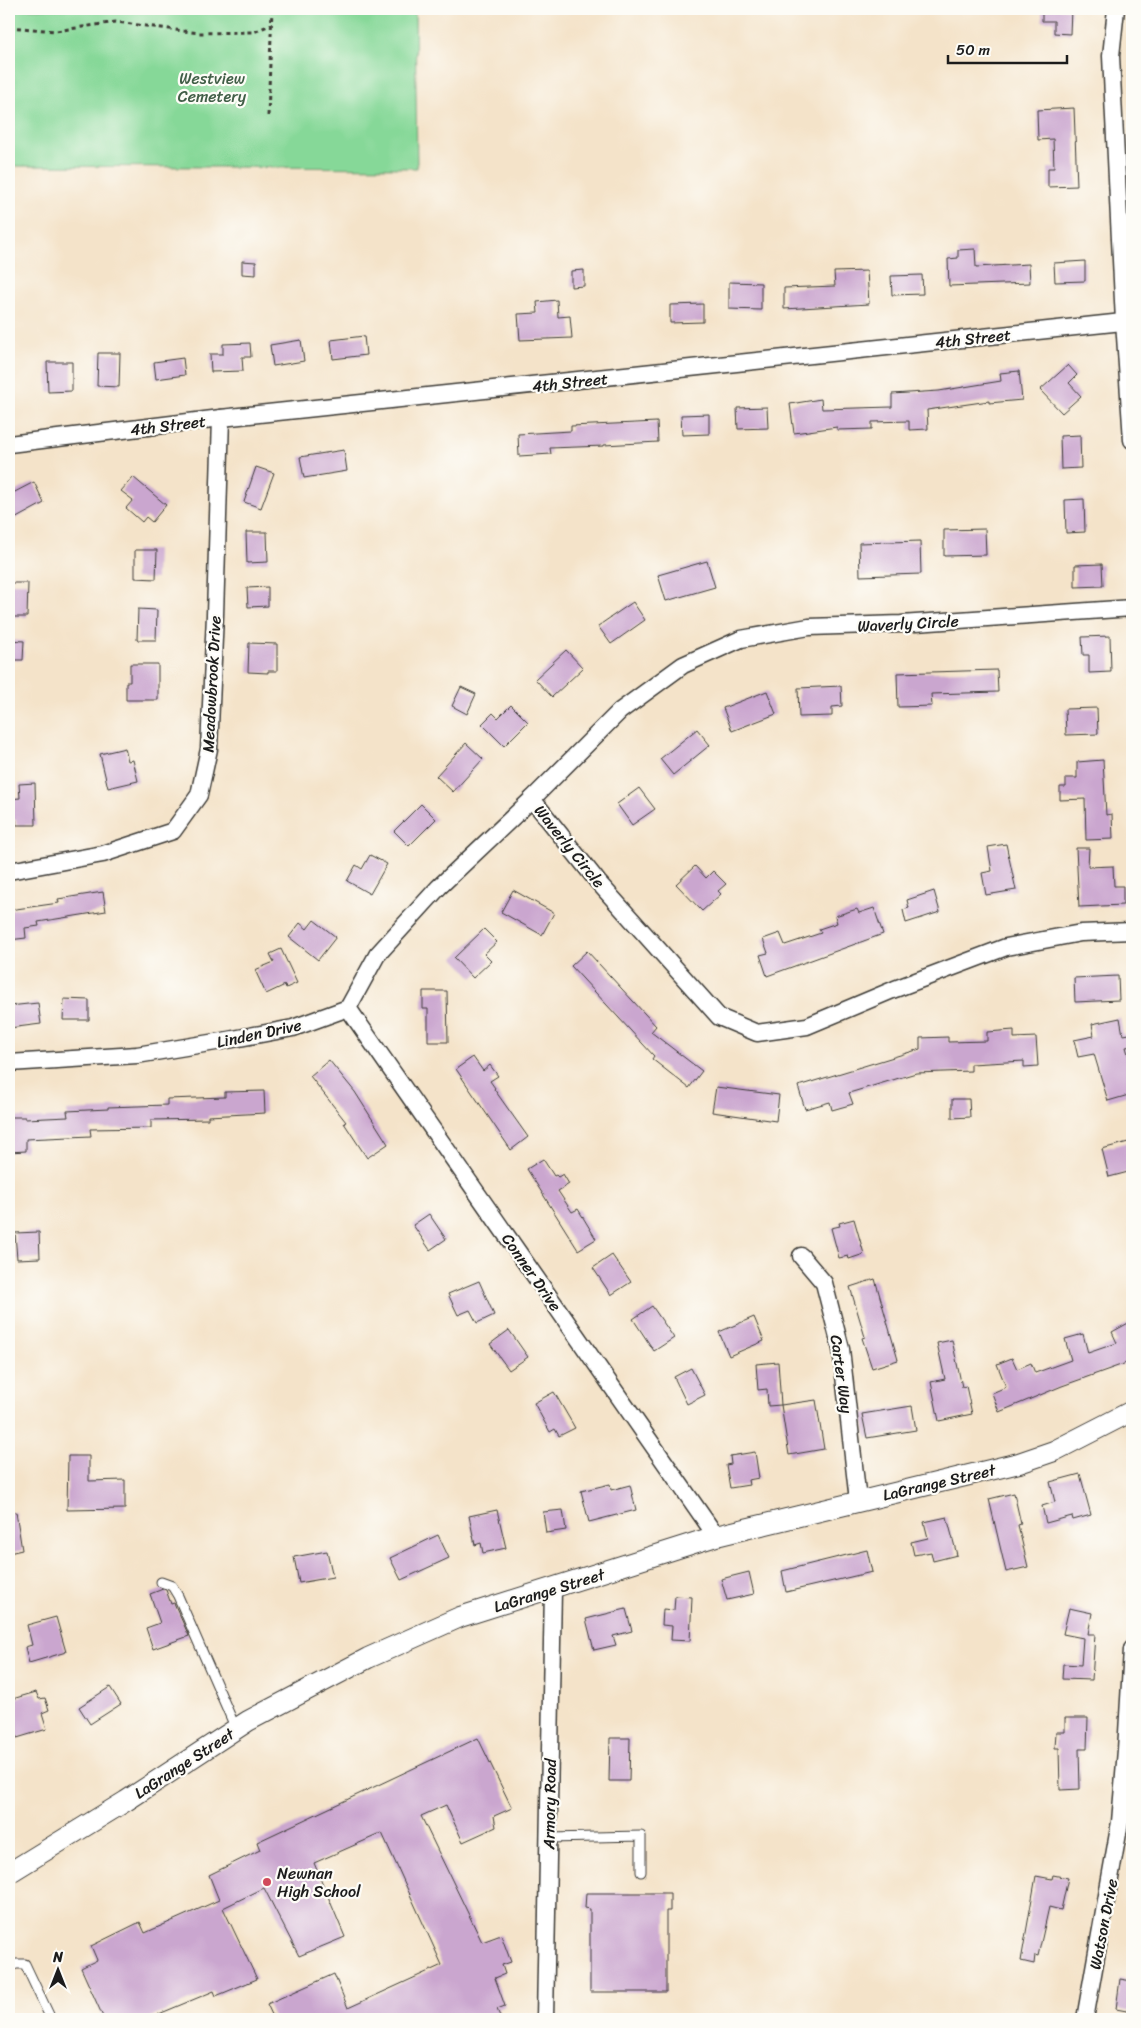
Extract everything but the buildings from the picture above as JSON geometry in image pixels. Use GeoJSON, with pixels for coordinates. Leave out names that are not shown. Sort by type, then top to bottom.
{"type":"FeatureCollection","features":[{"type":"Feature","properties":{"kind":"street"},"geometry":{"type":"LineString","coordinates":[[1116,9],[1112,56],[1128,321],[1132,440]]}},
{"type":"Feature","properties":{"kind":"street","name":"4th Street"},"geometry":{"type":"LineString","coordinates":[[9,444],[221,418],[1128,321]]}},
{"type":"Feature","properties":{"kind":"street","name":"Meadowbrook Drive"},"geometry":{"type":"LineString","coordinates":[[9,871],[103,854],[174,831],[199,795],[209,749],[221,418]]}},
{"type":"Feature","properties":{"kind":"street","name":"Waverly Circle"},"geometry":{"type":"LineString","coordinates":[[1132,608],[901,624],[809,627],[741,639],[683,666],[620,710],[532,799],[598,882],[719,1016],[757,1033],[806,1026],[895,989],[1006,947],[1081,933],[1132,931]]}},
{"type":"Feature","properties":{"kind":"street"},"geometry":{"type":"LineString","coordinates":[[348,1008],[377,955],[439,887],[532,799]]}},
{"type":"Feature","properties":{"kind":"street","name":"Linden Drive"},"geometry":{"type":"LineString","coordinates":[[9,1063],[137,1055],[210,1044],[293,1028],[348,1008]]}},
{"type":"Feature","properties":{"kind":"street","name":"Conner Drive"},"geometry":{"type":"LineString","coordinates":[[348,1008],[716,1536]]}},
{"type":"Feature","properties":{"kind":"street","name":"Carter Way"},"geometry":{"type":"LineString","coordinates":[[801,1256],[824,1283],[841,1349],[858,1501]]}},
{"type":"Feature","properties":{"kind":"street","name":"LaGrange Street"},"geometry":{"type":"LineString","coordinates":[[9,1873],[126,1801],[236,1729],[368,1658],[460,1617],[716,1536],[1028,1460],[1054,1451],[1132,1411]]}},
{"type":"Feature","properties":{"kind":"street","name":"Armory Road"},"geometry":{"type":"LineString","coordinates":[[545,2019],[553,1589]]}},
{"type":"Feature","properties":{"kind":"street","name":"Watson Drive"},"geometry":{"type":"LineString","coordinates":[[1085,2019],[1120,1822],[1132,1649]]}},
{"type":"Feature","properties":{"kind":"lane"},"geometry":{"type":"LineString","coordinates":[[161,1582],[172,1586],[178,1596],[236,1729]]}},
{"type":"Feature","properties":{"kind":"lane"},"geometry":{"type":"LineString","coordinates":[[549,1838],[641,1836],[641,1872]]}},
{"type":"Feature","properties":{"kind":"lane"},"geometry":{"type":"LineString","coordinates":[[9,1967],[16,1964],[25,1964],[51,2019]]}},
{"type":"Feature","properties":{"kind":"path"},"geometry":{"type":"LineString","coordinates":[[268,116],[272,9]]}},
{"type":"Feature","properties":{"kind":"path"},"geometry":{"type":"LineString","coordinates":[[9,27],[56,31],[116,22],[199,33],[254,32],[272,24]]}},
{"type":"Feature","properties":{"kind":"green space","name":"Westview Cemetery"},"geometry":{"type":"Polygon","coordinates":[[[9,9],[415,9],[417,168],[9,166],[9,9]]]}},
{"type":"Feature","properties":{"kind":"place","name":"Newnan High School"},"geometry":{"type":"Point","coordinates":[267,1882]}}]}
